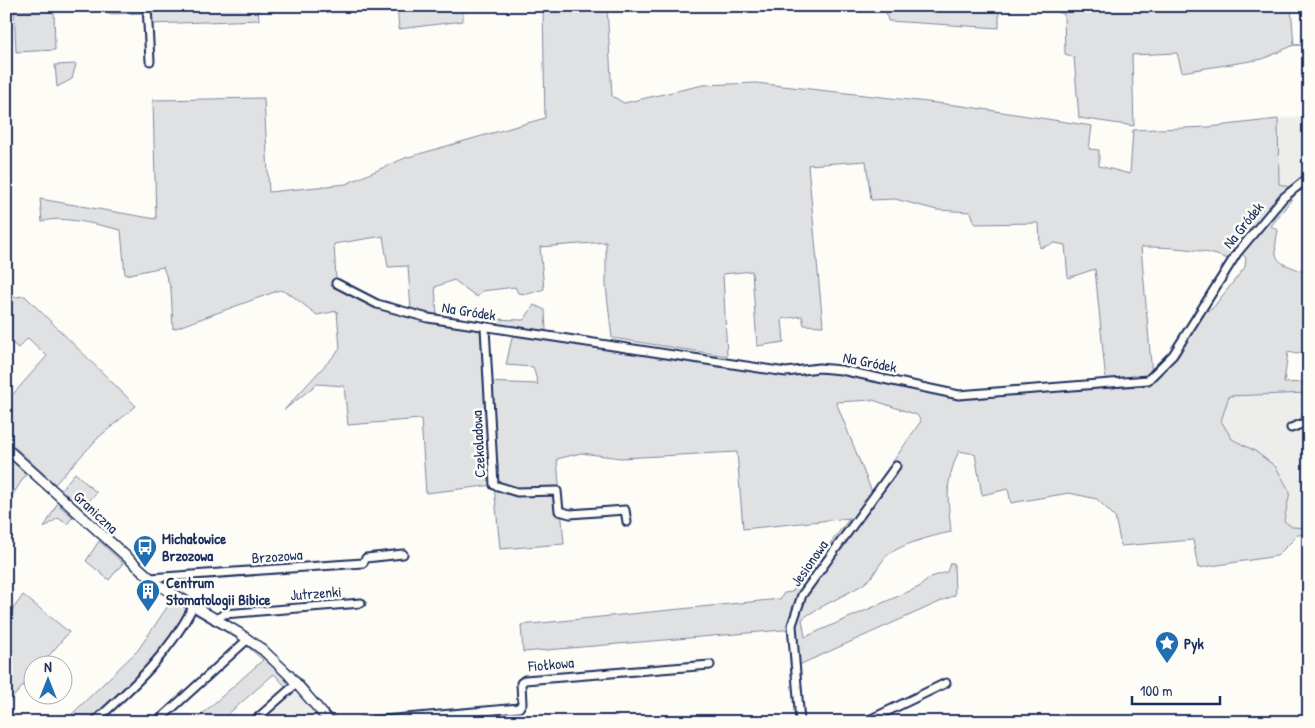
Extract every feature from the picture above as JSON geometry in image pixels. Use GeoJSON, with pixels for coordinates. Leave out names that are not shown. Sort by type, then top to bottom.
{"type":"FeatureCollection","features":[{"type":"Feature","properties":{"kind":"street"},"geometry":{"type":"LineString","coordinates":[[147,6],[150,61]]}},
{"type":"Feature","properties":{"kind":"street","name":"Na Gródek"},"geometry":{"type":"LineString","coordinates":[[336,282],[377,304],[401,312],[485,328],[617,345],[786,372],[819,368],[841,370],[959,396],[1148,380],[1173,355],[1236,253],[1283,198],[1309,177]]}},
{"type":"Feature","properties":{"kind":"street","name":"Czekoladowa"},"geometry":{"type":"LineString","coordinates":[[485,328],[494,485],[517,492],[557,491],[559,511],[570,514],[625,510],[627,522]]}},
{"type":"Feature","properties":{"kind":"street"},"geometry":{"type":"LineString","coordinates":[[1291,428],[1309,421]]}},
{"type":"Feature","properties":{"kind":"street","name":"Graniczna"},"geometry":{"type":"LineString","coordinates":[[6,448],[150,578],[193,608],[248,639],[263,650],[297,683],[330,722]]}},
{"type":"Feature","properties":{"kind":"street","name":"Jesionowa"},"geometry":{"type":"LineString","coordinates":[[800,722],[792,625],[802,595],[896,466]]}},
{"type":"Feature","properties":{"kind":"street","name":"Brzozowa"},"geometry":{"type":"LineString","coordinates":[[150,578],[362,563],[366,558],[403,554]]}},
{"type":"Feature","properties":{"kind":"street","name":"Jutrzenki"},"geometry":{"type":"LineString","coordinates":[[215,620],[224,614],[361,603]]}},
{"type":"Feature","properties":{"kind":"street"},"geometry":{"type":"LineString","coordinates":[[94,722],[152,668],[170,646],[193,608]]}},
{"type":"Feature","properties":{"kind":"street"},"geometry":{"type":"LineString","coordinates":[[157,722],[248,639]]}},
{"type":"Feature","properties":{"kind":"street","name":"Fiołkowa"},"geometry":{"type":"LineString","coordinates":[[361,722],[519,708],[522,703],[521,683],[525,680],[710,665]]}},
{"type":"Feature","properties":{"kind":"street"},"geometry":{"type":"LineString","coordinates":[[253,722],[297,683]]}},
{"type":"Feature","properties":{"kind":"street"},"geometry":{"type":"LineString","coordinates":[[865,722],[946,683]]}},
{"type":"Feature","properties":{"kind":"shaded area"},"geometry":{"type":"Polygon","coordinates":[[[127,6],[143,6],[144,13],[108,14],[108,9],[127,9],[127,6]]]}},
{"type":"Feature","properties":{"kind":"shaded area"},"geometry":{"type":"Polygon","coordinates":[[[150,6],[258,6],[259,20],[151,24],[150,6]]]}},
{"type":"Feature","properties":{"kind":"shaded area"},"geometry":{"type":"Polygon","coordinates":[[[397,6],[474,6],[463,8],[463,21],[399,29],[397,6]]]}},
{"type":"Feature","properties":{"kind":"shaded area"},"geometry":{"type":"Polygon","coordinates":[[[543,6],[607,6],[612,96],[624,103],[703,85],[756,83],[963,106],[1092,126],[1089,149],[1099,150],[1099,166],[1130,174],[1133,130],[1209,127],[1278,119],[1279,184],[1289,187],[1228,259],[1196,250],[1141,247],[1152,375],[1143,379],[1106,382],[1095,269],[1068,278],[1065,245],[1055,243],[1040,248],[1039,223],[975,224],[971,212],[937,210],[895,199],[871,200],[866,161],[808,165],[823,326],[804,325],[802,316],[782,319],[784,342],[757,346],[752,271],[723,274],[727,356],[612,338],[606,286],[606,242],[540,247],[544,289],[528,294],[518,293],[515,287],[482,291],[477,297],[454,280],[435,287],[437,316],[411,311],[408,266],[388,267],[383,236],[334,244],[336,279],[332,283],[376,307],[414,318],[482,330],[485,382],[538,384],[533,367],[506,365],[513,333],[787,375],[818,371],[885,381],[953,398],[1142,386],[1154,381],[1175,358],[1202,313],[1212,309],[1245,267],[1246,258],[1241,253],[1285,198],[1309,180],[1309,190],[1298,191],[1271,226],[1278,230],[1276,251],[1280,262],[1309,275],[1309,350],[1297,354],[1288,352],[1284,383],[1309,382],[1309,393],[1229,396],[1221,421],[1232,439],[1255,451],[1276,467],[1290,492],[1284,521],[1292,527],[1309,528],[1309,534],[1298,535],[1277,556],[1198,568],[1193,540],[1121,546],[1115,517],[1097,499],[1069,493],[1011,503],[1008,489],[982,495],[975,454],[959,451],[951,473],[948,491],[951,532],[915,542],[889,554],[872,576],[862,585],[802,619],[805,637],[919,587],[931,577],[947,572],[950,563],[954,563],[955,595],[799,665],[795,629],[523,652],[521,625],[780,599],[784,593],[792,592],[850,518],[743,529],[737,452],[621,458],[581,453],[557,459],[564,544],[500,549],[494,485],[426,493],[421,419],[348,425],[344,386],[317,384],[284,410],[340,349],[337,311],[317,315],[290,294],[280,290],[173,329],[171,289],[163,267],[125,275],[121,230],[69,220],[59,219],[42,222],[40,199],[156,219],[153,100],[264,98],[269,192],[346,184],[405,158],[545,118],[543,6]],[[873,400],[836,402],[872,492],[921,421],[917,415],[873,400]]]}},
{"type":"Feature","properties":{"kind":"shaded area"},"geometry":{"type":"Polygon","coordinates":[[[885,6],[999,6],[999,28],[888,21],[885,6]]]}},
{"type":"Feature","properties":{"kind":"shaded area"},"geometry":{"type":"Polygon","coordinates":[[[1038,6],[1291,6],[1294,45],[1263,59],[1182,72],[1177,53],[1132,55],[1134,126],[1079,118],[1074,57],[1065,54],[1064,14],[1038,6]]]}},
{"type":"Feature","properties":{"kind":"shaded area"},"geometry":{"type":"Polygon","coordinates":[[[54,10],[55,50],[16,52],[14,11],[54,10]]]}},
{"type":"Feature","properties":{"kind":"shaded area"},"geometry":{"type":"Polygon","coordinates":[[[76,64],[72,79],[57,87],[55,65],[76,64]]]}},
{"type":"Feature","properties":{"kind":"shaded area"},"geometry":{"type":"Polygon","coordinates":[[[1309,115],[1309,172],[1289,187],[1279,184],[1278,119],[1309,115]]]}},
{"type":"Feature","properties":{"kind":"shaded area"},"geometry":{"type":"Polygon","coordinates":[[[25,296],[136,406],[99,437],[55,484],[6,439],[6,402],[47,356],[28,338],[18,348],[6,338],[6,298],[25,296]]]}},
{"type":"Feature","properties":{"kind":"shaded area"},"geometry":{"type":"Polygon","coordinates":[[[534,305],[545,310],[546,331],[489,324],[489,319],[524,320],[534,305]]]}},
{"type":"Feature","properties":{"kind":"shaded area"},"geometry":{"type":"Polygon","coordinates":[[[1309,393],[1309,528],[1292,527],[1284,521],[1286,508],[1255,451],[1232,439],[1221,421],[1229,396],[1309,393]]]}},
{"type":"Feature","properties":{"kind":"shaded area"},"geometry":{"type":"Polygon","coordinates":[[[11,460],[26,474],[10,499],[6,498],[6,467],[11,460]]]}},
{"type":"Feature","properties":{"kind":"shaded area"},"geometry":{"type":"Polygon","coordinates":[[[75,473],[97,493],[80,509],[60,491],[75,473]]]}},
{"type":"Feature","properties":{"kind":"shaded area"},"geometry":{"type":"Polygon","coordinates":[[[57,504],[73,517],[67,524],[58,518],[44,528],[57,504]]]}},
{"type":"Feature","properties":{"kind":"shaded area"},"geometry":{"type":"Polygon","coordinates":[[[99,541],[123,563],[109,580],[86,561],[99,541]]]}},
{"type":"Feature","properties":{"kind":"shaded area"},"geometry":{"type":"Polygon","coordinates":[[[23,595],[69,632],[49,656],[22,656],[22,687],[6,705],[6,619],[23,595]]]}},
{"type":"Feature","properties":{"kind":"shaded area"},"geometry":{"type":"Polygon","coordinates":[[[172,600],[189,610],[154,662],[89,722],[78,722],[72,714],[138,650],[172,600]]]}},
{"type":"Feature","properties":{"kind":"shaded area"},"geometry":{"type":"Polygon","coordinates":[[[193,613],[247,642],[295,687],[288,689],[274,674],[219,722],[193,722],[263,660],[241,641],[193,613]]]}},
{"type":"Feature","properties":{"kind":"shaded area"},"geometry":{"type":"Polygon","coordinates":[[[295,687],[322,720],[255,722],[295,687]]]}},
{"type":"Feature","properties":{"kind":"waterway"},"geometry":{"type":"LineString","coordinates":[[6,442],[55,486]]}},
{"type":"Feature","properties":{"kind":"waterway"},"geometry":{"type":"LineString","coordinates":[[62,492],[73,503]]}},
{"type":"Feature","properties":{"kind":"waterway"},"geometry":{"type":"LineString","coordinates":[[108,534],[153,575]]}},
{"type":"Feature","properties":{"kind":"waterway"},"geometry":{"type":"LineString","coordinates":[[279,660],[290,669]]}},
{"type":"Feature","properties":{"kind":"waterway"},"geometry":{"type":"LineString","coordinates":[[296,675],[310,691]]}},
{"type":"Feature","properties":{"kind":"waterway"},"geometry":{"type":"LineString","coordinates":[[316,698],[335,721]]}},
{"type":"Feature","properties":{"kind":"place","name":"Michałowice Brzozowa"},"geometry":{"type":"Point","coordinates":[145,568]}},
{"type":"Feature","properties":{"kind":"place","name":"Centrum Stomatologii Bibice"},"geometry":{"type":"Point","coordinates":[148,612]}},
{"type":"Feature","properties":{"kind":"place","name":"Pyk"},"geometry":{"type":"Point","coordinates":[1167,664]}}]}
